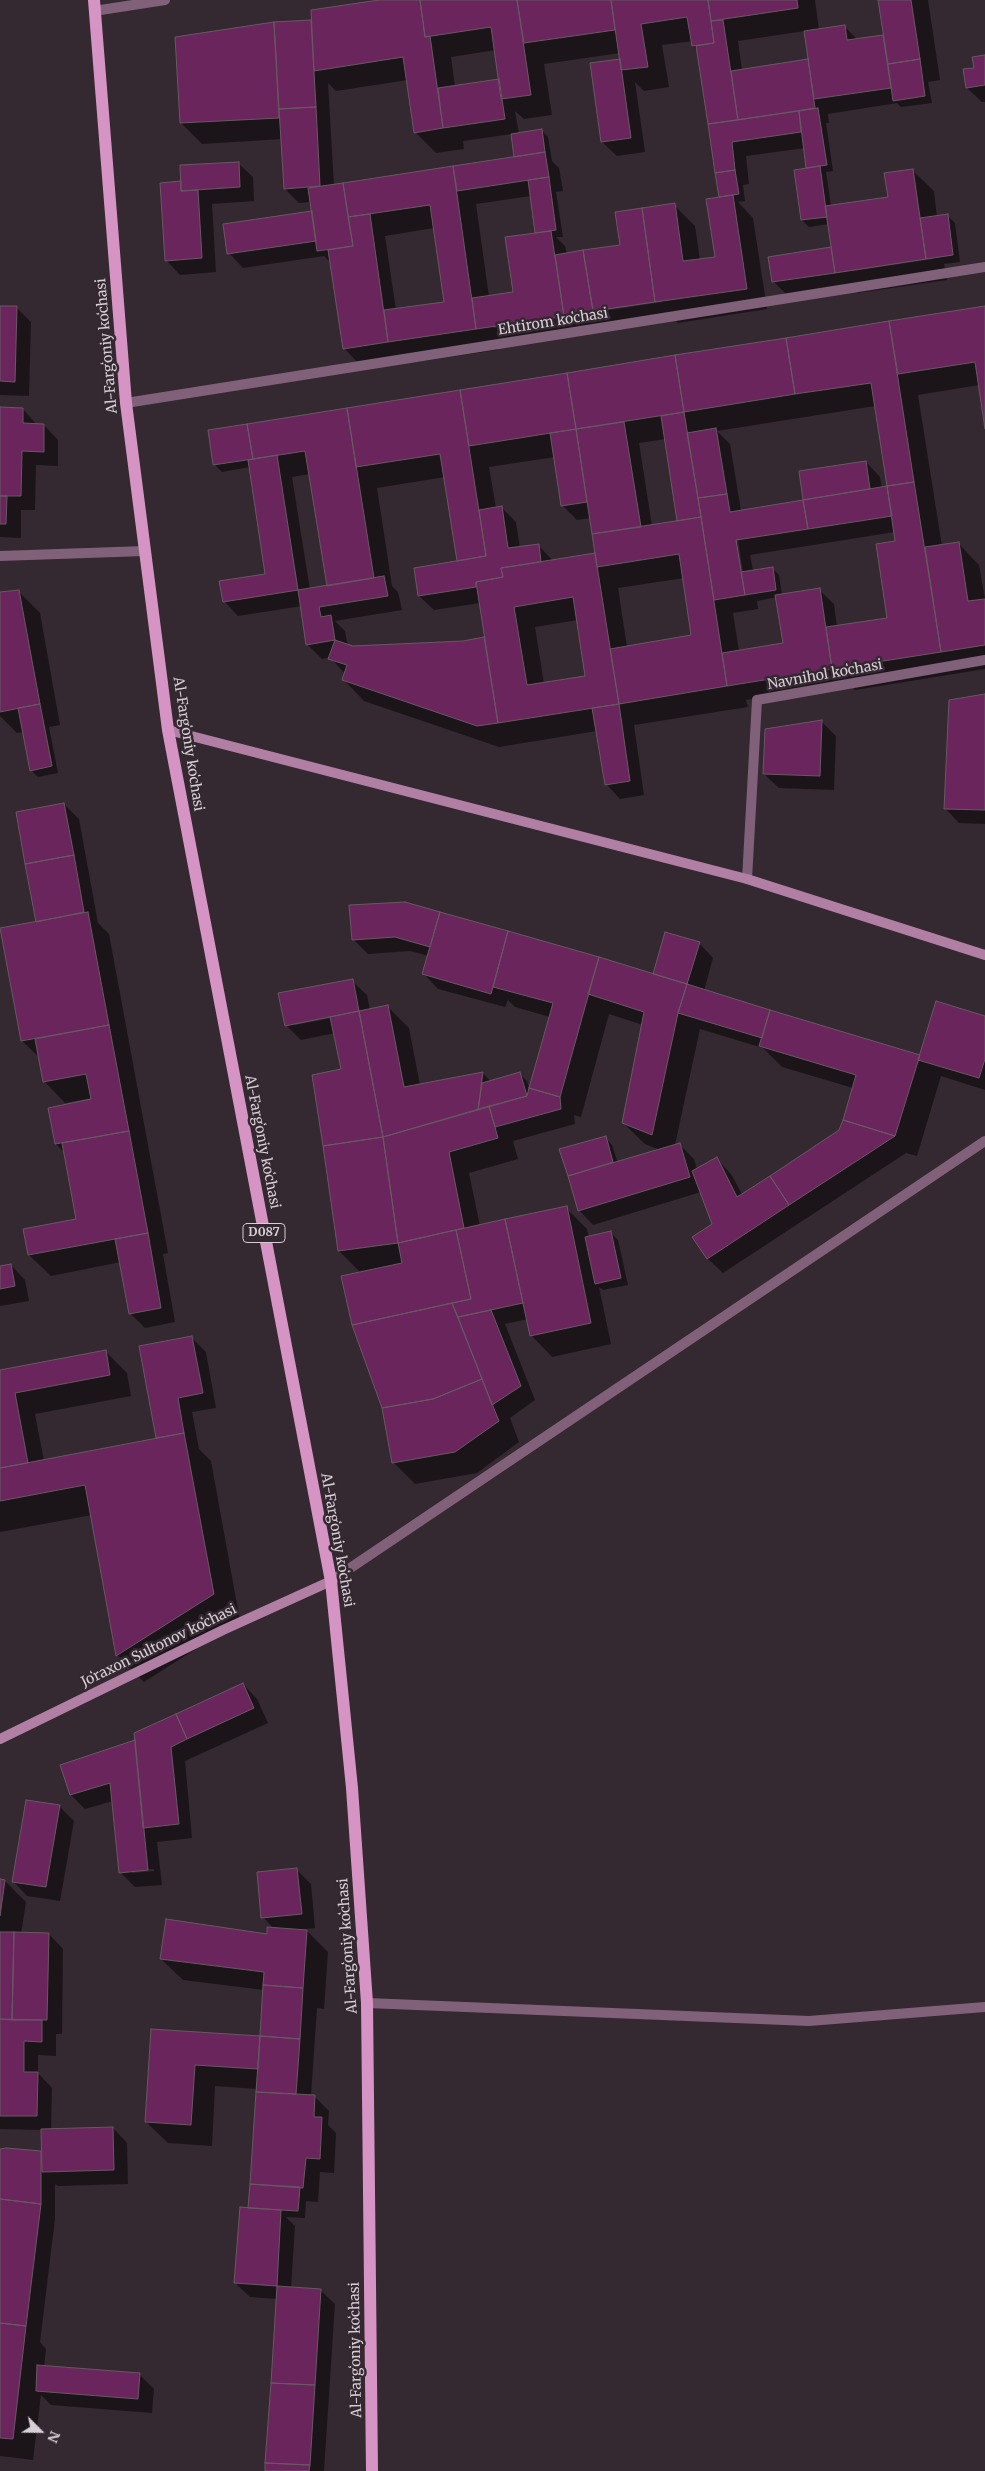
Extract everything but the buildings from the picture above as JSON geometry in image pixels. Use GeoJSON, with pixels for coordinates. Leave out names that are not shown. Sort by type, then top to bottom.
{"type":"FeatureCollection","features":[{"type":"Feature","properties":{"kind":"main road","name":"Al-Fargʻoniy koʻchasi"},"geometry":{"type":"LineString","coordinates":[[94,5],[126,403],[168,730],[331,1581],[352,1788],[367,2003],[372,2471]]}},
{"type":"Feature","properties":{"kind":"main road"},"geometry":{"type":"LineString","coordinates":[[168,730],[747,879],[985,955]]}},
{"type":"Feature","properties":{"kind":"main road","name":"Joʻraxon Sultonov koʻchasi"},"geometry":{"type":"LineString","coordinates":[[0,1739],[223,1630],[331,1581]]}},
{"type":"Feature","properties":{"kind":"street"},"geometry":{"type":"LineString","coordinates":[[94,5],[166,0]]}},
{"type":"Feature","properties":{"kind":"street","name":"Ehtirom koʻchasi"},"geometry":{"type":"LineString","coordinates":[[126,403],[985,267]]}},
{"type":"Feature","properties":{"kind":"street"},"geometry":{"type":"LineString","coordinates":[[0,556],[145,551]]}},
{"type":"Feature","properties":{"kind":"street","name":"Navnihol koʻchasi"},"geometry":{"type":"LineString","coordinates":[[747,879],[756,700],[985,660]]}},
{"type":"Feature","properties":{"kind":"street"},"geometry":{"type":"LineString","coordinates":[[331,1581],[985,1142]]}},
{"type":"Feature","properties":{"kind":"street"},"geometry":{"type":"LineString","coordinates":[[367,2003],[809,2021],[985,2007]]}}]}
